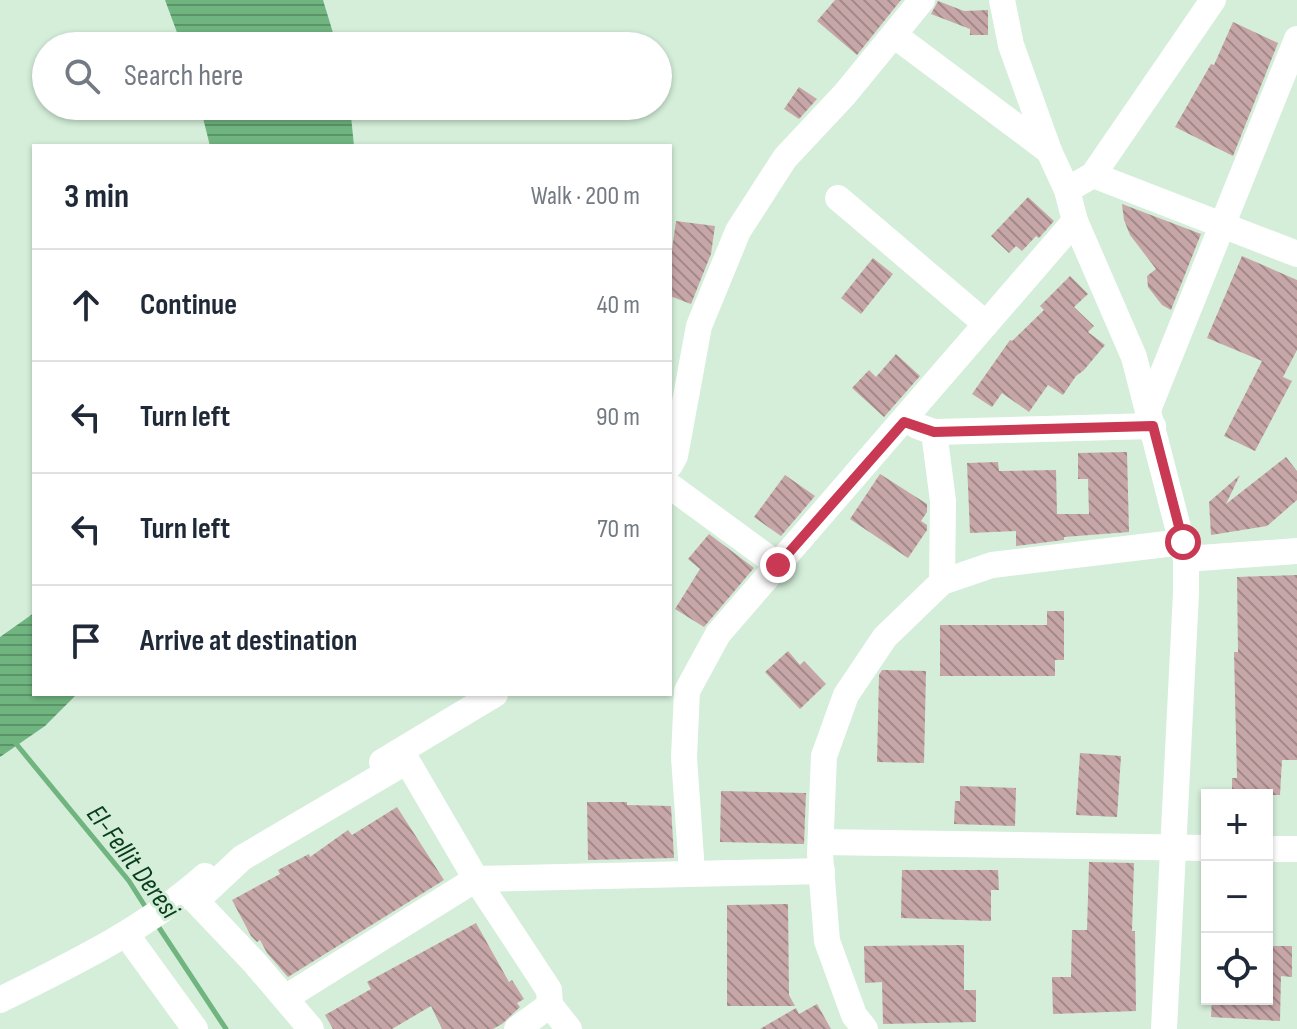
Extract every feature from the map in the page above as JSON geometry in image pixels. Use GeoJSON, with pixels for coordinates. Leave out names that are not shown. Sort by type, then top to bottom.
{"type":"FeatureCollection","features":[{"type":"Feature","properties":{"kind":"street"},"geometry":{"type":"LineString","coordinates":[[672,461],[699,326],[738,231],[785,158],[845,94],[922,0]]}},
{"type":"Feature","properties":{"kind":"street"},"geometry":{"type":"LineString","coordinates":[[1002,0],[1011,45],[1049,151],[1067,190],[1075,221],[1134,357],[1184,551],[1186,593],[1164,1029]]}},
{"type":"Feature","properties":{"kind":"street"},"geometry":{"type":"LineString","coordinates":[[1067,190],[1093,175],[1213,0]]}},
{"type":"Feature","properties":{"kind":"street"},"geometry":{"type":"LineString","coordinates":[[894,35],[1049,151]]}},
{"type":"Feature","properties":{"kind":"street"},"geometry":{"type":"LineString","coordinates":[[1151,418],[1222,225],[1297,39]]}},
{"type":"Feature","properties":{"kind":"street"},"geometry":{"type":"LineString","coordinates":[[1093,175],[1297,254]]}},
{"type":"Feature","properties":{"kind":"street"},"geometry":{"type":"LineString","coordinates":[[838,198],[986,324]]}},
{"type":"Feature","properties":{"kind":"street"},"geometry":{"type":"LineString","coordinates":[[692,872],[684,757],[687,691],[718,634],[1075,221]]}},
{"type":"Feature","properties":{"kind":"street"},"geometry":{"type":"LineString","coordinates":[[904,422],[934,432],[1151,418]]}},
{"type":"Feature","properties":{"kind":"street"},"geometry":{"type":"LineString","coordinates":[[934,432],[943,501],[942,582]]}},
{"type":"Feature","properties":{"kind":"street"},"geometry":{"type":"LineString","coordinates":[[672,487],[778,565]]}},
{"type":"Feature","properties":{"kind":"street"},"geometry":{"type":"LineString","coordinates":[[865,1029],[854,1015],[827,941],[821,842],[824,756],[846,695],[885,637],[942,582],[992,565],[1184,551],[1297,551]]}},
{"type":"Feature","properties":{"kind":"street"},"geometry":{"type":"LineString","coordinates":[[192,896],[235,849],[492,696]]}},
{"type":"Feature","properties":{"kind":"street"},"geometry":{"type":"LineString","coordinates":[[0,1000],[98,952],[192,896],[242,858],[407,761],[476,879],[549,990],[550,1005],[569,1029]]}},
{"type":"Feature","properties":{"kind":"street"},"geometry":{"type":"LineString","coordinates":[[821,842],[1201,848]]}},
{"type":"Feature","properties":{"kind":"street"},"geometry":{"type":"LineString","coordinates":[[1273,849],[1297,849]]}},
{"type":"Feature","properties":{"kind":"street"},"geometry":{"type":"LineString","coordinates":[[285,998],[476,879],[822,871]]}},
{"type":"Feature","properties":{"kind":"street"},"geometry":{"type":"LineString","coordinates":[[192,896],[311,1029]]}},
{"type":"Feature","properties":{"kind":"street"},"geometry":{"type":"LineString","coordinates":[[143,923],[195,1029]]}},
{"type":"Feature","properties":{"kind":"street"},"geometry":{"type":"LineString","coordinates":[[517,1029],[550,1005]]}},
{"type":"Feature","properties":{"kind":"shaded area"},"geometry":{"type":"Polygon","coordinates":[[[165,0],[323,0],[333,32],[177,32],[165,0]]]}},
{"type":"Feature","properties":{"kind":"shaded area"},"geometry":{"type":"Polygon","coordinates":[[[204,120],[351,120],[354,144],[210,144],[204,120]]]}},
{"type":"Feature","properties":{"kind":"shaded area"},"geometry":{"type":"Polygon","coordinates":[[[32,614],[32,696],[75,696],[45,726],[0,757],[0,637],[32,614]]]}},
{"type":"Feature","properties":{"kind":"building"},"geometry":{"type":"Polygon","coordinates":[[[835,0],[901,0],[857,55],[817,21],[835,0]]]}},
{"type":"Feature","properties":{"kind":"building"},"geometry":{"type":"Polygon","coordinates":[[[938,1],[964,11],[988,10],[988,35],[970,35],[970,29],[931,14],[938,1]]]}},
{"type":"Feature","properties":{"kind":"building"},"geometry":{"type":"Polygon","coordinates":[[[1233,22],[1278,43],[1233,156],[1175,127],[1211,64],[1214,65],[1233,22]]]}},
{"type":"Feature","properties":{"kind":"building"},"geometry":{"type":"Polygon","coordinates":[[[799,87],[817,99],[799,119],[784,109],[799,87]]]}},
{"type":"Feature","properties":{"kind":"building"},"geometry":{"type":"Polygon","coordinates":[[[1028,197],[1054,221],[1022,251],[1016,246],[1009,253],[991,236],[1028,197]]]}},
{"type":"Feature","properties":{"kind":"building"},"geometry":{"type":"Polygon","coordinates":[[[1122,204],[1201,234],[1171,310],[1162,305],[1148,287],[1147,276],[1156,269],[1130,235],[1122,204]]]}},
{"type":"Feature","properties":{"kind":"building"},"geometry":{"type":"Polygon","coordinates":[[[676,221],[715,226],[711,254],[691,304],[672,297],[672,249],[676,221]]]}},
{"type":"Feature","properties":{"kind":"building"},"geometry":{"type":"Polygon","coordinates":[[[1242,256],[1297,280],[1297,350],[1283,377],[1292,381],[1255,451],[1224,436],[1262,361],[1207,338],[1242,256]]]}},
{"type":"Feature","properties":{"kind":"building"},"geometry":{"type":"Polygon","coordinates":[[[873,258],[893,274],[861,314],[841,298],[873,258]]]}},
{"type":"Feature","properties":{"kind":"building"},"geometry":{"type":"Polygon","coordinates":[[[1070,276],[1088,294],[1074,307],[1094,326],[1088,332],[1105,345],[1063,395],[1048,385],[1029,412],[1002,393],[992,407],[972,394],[1010,340],[1044,310],[1040,306],[1070,276]]]}},
{"type":"Feature","properties":{"kind":"building"},"geometry":{"type":"Polygon","coordinates":[[[896,354],[920,376],[884,417],[852,388],[869,370],[876,377],[896,354]]]}},
{"type":"Feature","properties":{"kind":"building"},"geometry":{"type":"Polygon","coordinates":[[[1127,452],[1129,532],[1064,537],[1064,540],[1016,546],[1016,531],[970,533],[967,463],[998,462],[999,471],[1056,470],[1057,514],[1089,514],[1088,479],[1078,479],[1078,453],[1127,452]]]}},
{"type":"Feature","properties":{"kind":"building"},"geometry":{"type":"Polygon","coordinates":[[[1286,457],[1297,471],[1297,500],[1267,526],[1211,535],[1209,502],[1240,475],[1226,504],[1286,457]]]}},
{"type":"Feature","properties":{"kind":"building"},"geometry":{"type":"Polygon","coordinates":[[[880,474],[927,504],[927,512],[921,521],[927,525],[927,530],[908,558],[850,519],[880,474]]]}},
{"type":"Feature","properties":{"kind":"building"},"geometry":{"type":"Polygon","coordinates":[[[785,475],[815,496],[781,536],[754,517],[785,475]]]}},
{"type":"Feature","properties":{"kind":"building"},"geometry":{"type":"Polygon","coordinates":[[[709,534],[754,568],[704,627],[675,609],[700,569],[688,559],[709,534]]]}},
{"type":"Feature","properties":{"kind":"building"},"geometry":{"type":"Polygon","coordinates":[[[1297,575],[1297,760],[1282,760],[1280,795],[1273,795],[1273,789],[1232,789],[1232,778],[1237,778],[1234,652],[1238,652],[1237,577],[1297,575]]]}},
{"type":"Feature","properties":{"kind":"building"},"geometry":{"type":"Polygon","coordinates":[[[1047,611],[1064,611],[1064,660],[1055,660],[1055,676],[940,676],[940,625],[1047,625],[1047,611]]]}},
{"type":"Feature","properties":{"kind":"building"},"geometry":{"type":"Polygon","coordinates":[[[788,651],[800,665],[804,661],[826,684],[800,709],[765,672],[788,651]]]}},
{"type":"Feature","properties":{"kind":"building"},"geometry":{"type":"Polygon","coordinates":[[[882,670],[926,671],[924,763],[877,762],[879,675],[882,670]]]}},
{"type":"Feature","properties":{"kind":"building"},"geometry":{"type":"Polygon","coordinates":[[[1080,753],[1121,756],[1117,817],[1076,815],[1080,753]]]}},
{"type":"Feature","properties":{"kind":"building"},"geometry":{"type":"Polygon","coordinates":[[[960,786],[1016,788],[1015,826],[954,824],[955,801],[960,801],[960,786]]]}},
{"type":"Feature","properties":{"kind":"building"},"geometry":{"type":"Polygon","coordinates":[[[721,791],[806,793],[804,844],[720,842],[721,791]]]}},
{"type":"Feature","properties":{"kind":"building"},"geometry":{"type":"Polygon","coordinates":[[[587,802],[671,806],[674,858],[588,860],[587,802]]]}},
{"type":"Feature","properties":{"kind":"building"},"geometry":{"type":"Polygon","coordinates":[[[397,807],[444,880],[288,977],[260,940],[257,942],[251,936],[232,900],[280,874],[278,870],[309,854],[310,857],[348,830],[352,835],[397,807]]]}},
{"type":"Feature","properties":{"kind":"building"},"geometry":{"type":"Polygon","coordinates":[[[1089,862],[1134,863],[1132,931],[1135,931],[1136,1011],[1053,1014],[1052,977],[1071,977],[1072,930],[1087,930],[1089,862]]]}},
{"type":"Feature","properties":{"kind":"building"},"geometry":{"type":"Polygon","coordinates":[[[902,870],[998,870],[999,890],[991,890],[991,921],[901,918],[902,870]]]}},
{"type":"Feature","properties":{"kind":"building"},"geometry":{"type":"Polygon","coordinates":[[[788,904],[789,995],[795,1006],[727,1006],[727,905],[788,904]]]}},
{"type":"Feature","properties":{"kind":"building"},"geometry":{"type":"Polygon","coordinates":[[[476,923],[509,982],[512,980],[524,999],[517,1003],[520,1007],[502,1024],[493,1029],[442,1029],[431,1006],[392,1029],[333,1029],[325,1015],[371,989],[367,982],[476,923]]]}},
{"type":"Feature","properties":{"kind":"building"},"geometry":{"type":"Polygon","coordinates":[[[964,945],[964,990],[976,990],[976,1022],[883,1024],[882,982],[865,983],[864,946],[964,945]]]}},
{"type":"Feature","properties":{"kind":"building"},"geometry":{"type":"Polygon","coordinates":[[[1273,946],[1292,946],[1292,977],[1281,976],[1280,1021],[1211,1017],[1212,1005],[1273,1005],[1273,946]]]}},
{"type":"Feature","properties":{"kind":"building"},"geometry":{"type":"Polygon","coordinates":[[[817,1004],[831,1029],[760,1029],[796,1008],[799,1014],[817,1004]]]}},
{"type":"Feature","properties":{"kind":"waterway","name":"El-Fellit Deresi"},"geometry":{"type":"LineString","coordinates":[[13,740],[129,881],[148,911]]}},
{"type":"Feature","properties":{"kind":"waterway","name":"El-Fellit Deresi"},"geometry":{"type":"LineString","coordinates":[[156,923],[226,1029]]}},
{"type":"Feature","properties":{"kind":"route"},"geometry":{"type":"LineString","coordinates":[[778,565],[904,422],[934,432],[1153,426],[1183,542]]}}]}
